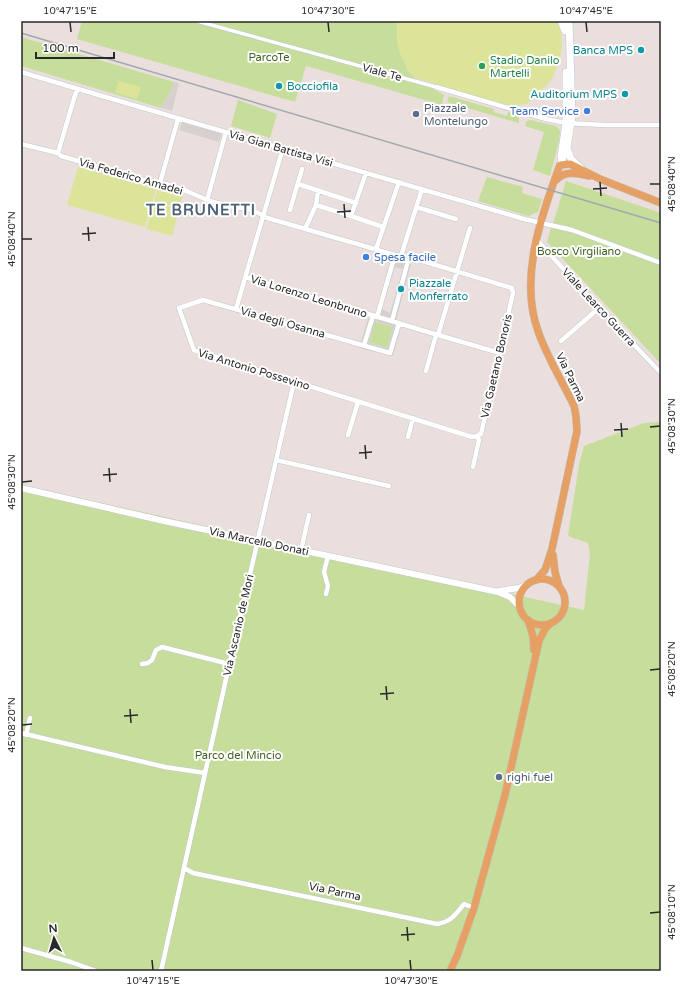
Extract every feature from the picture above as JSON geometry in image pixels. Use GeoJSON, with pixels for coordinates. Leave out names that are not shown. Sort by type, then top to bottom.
{"type":"FeatureCollection","features":[{"type":"Feature","properties":{"kind":"main road"},"geometry":{"type":"LineString","coordinates":[[562,21],[566,31]]}},
{"type":"Feature","properties":{"kind":"main road"},"geometry":{"type":"LineString","coordinates":[[560,165],[569,124],[566,21]]}},
{"type":"Feature","properties":{"kind":"main road"},"geometry":{"type":"LineString","coordinates":[[560,165],[567,148],[572,104],[569,21]]}},
{"type":"Feature","properties":{"kind":"main road"},"geometry":{"type":"LineString","coordinates":[[567,148],[573,162],[600,179]]}},
{"type":"Feature","properties":{"kind":"main road"},"geometry":{"type":"LineString","coordinates":[[560,165],[570,164],[600,179],[661,203]]}},
{"type":"Feature","properties":{"kind":"main road"},"geometry":{"type":"LineString","coordinates":[[560,165],[571,173],[600,179]]}},
{"type":"Feature","properties":{"kind":"main road","name":"Via Parma"},"geometry":{"type":"LineString","coordinates":[[533,582],[545,570],[552,548],[576,440],[577,422],[574,406],[541,340],[533,314],[531,300],[530,278],[532,263],[541,223],[560,165]]}},
{"type":"Feature","properties":{"kind":"main road"},"geometry":{"type":"LineString","coordinates":[[553,183],[559,177],[571,173]]}},
{"type":"Feature","properties":{"kind":"main road","name":"Via Parma"},"geometry":{"type":"LineString","coordinates":[[552,548],[554,572],[560,588]]}},
{"type":"Feature","properties":{"kind":"main road"},"geometry":{"type":"LineString","coordinates":[[450,971],[457,956],[474,908],[505,795],[526,705],[534,658],[541,636],[551,623],[560,616],[564,608],[565,599],[560,588],[549,581],[533,582],[522,593],[520,600],[520,607],[528,620],[533,636],[534,658]]}},
{"type":"Feature","properties":{"kind":"main road"},"geometry":{"type":"LineString","coordinates":[[528,620],[536,624],[543,625],[551,623]]}},
{"type":"Feature","properties":{"kind":"street","name":"Viale Te"},"geometry":{"type":"LineString","coordinates":[[197,21],[546,119],[569,124],[661,125]]}},
{"type":"Feature","properties":{"kind":"street","name":"Via Gian Battista Visi"},"geometry":{"type":"LineString","coordinates":[[21,72],[524,219],[572,230],[661,263]]}},
{"type":"Feature","properties":{"kind":"street"},"geometry":{"type":"LineString","coordinates":[[58,154],[78,89]]}},
{"type":"Feature","properties":{"kind":"street"},"geometry":{"type":"LineString","coordinates":[[160,183],[178,119]]}},
{"type":"Feature","properties":{"kind":"street"},"geometry":{"type":"LineString","coordinates":[[207,200],[226,132]]}},
{"type":"Feature","properties":{"kind":"street","name":"Via Federico Amadei"},"geometry":{"type":"LineString","coordinates":[[21,144],[154,183],[160,183],[184,190],[207,200],[228,206],[243,208],[259,213],[264,217],[304,229],[395,255],[409,257],[456,272],[505,285],[512,288],[513,293]]}},
{"type":"Feature","properties":{"kind":"street"},"geometry":{"type":"LineString","coordinates":[[236,309],[283,148]]}},
{"type":"Feature","properties":{"kind":"street"},"geometry":{"type":"LineString","coordinates":[[290,210],[302,169]]}},
{"type":"Feature","properties":{"kind":"street"},"geometry":{"type":"LineString","coordinates":[[351,216],[366,173]]}},
{"type":"Feature","properties":{"kind":"street"},"geometry":{"type":"LineString","coordinates":[[376,249],[399,182]]}},
{"type":"Feature","properties":{"kind":"street"},"geometry":{"type":"LineString","coordinates":[[298,184],[356,202]]}},
{"type":"Feature","properties":{"kind":"street"},"geometry":{"type":"LineString","coordinates":[[401,256],[422,189]]}},
{"type":"Feature","properties":{"kind":"street"},"geometry":{"type":"LineString","coordinates":[[304,229],[316,205],[318,191]]}},
{"type":"Feature","properties":{"kind":"street"},"geometry":{"type":"LineString","coordinates":[[316,205],[383,227]]}},
{"type":"Feature","properties":{"kind":"street"},"geometry":{"type":"LineString","coordinates":[[416,207],[456,219]]}},
{"type":"Feature","properties":{"kind":"street"},"geometry":{"type":"LineString","coordinates":[[426,371],[470,228]]}},
{"type":"Feature","properties":{"kind":"street","name":"Viale Learco Guerra"},"geometry":{"type":"LineString","coordinates":[[537,240],[598,308],[661,373]]}},
{"type":"Feature","properties":{"kind":"street"},"geometry":{"type":"LineString","coordinates":[[364,345],[395,255]]}},
{"type":"Feature","properties":{"kind":"street"},"geometry":{"type":"LineString","coordinates":[[392,321],[409,257]]}},
{"type":"Feature","properties":{"kind":"street","name":"Via Lorenzo Leonbruno"},"geometry":{"type":"LineString","coordinates":[[245,277],[500,353]]}},
{"type":"Feature","properties":{"kind":"street","name":"Via Gaetano Bonoris"},"geometry":{"type":"LineString","coordinates":[[477,436],[481,434],[513,293]]}},
{"type":"Feature","properties":{"kind":"street","name":"Via degli Osanna"},"geometry":{"type":"LineString","coordinates":[[202,300],[390,353],[399,323]]}},
{"type":"Feature","properties":{"kind":"street","name":"Via Antonio Possevino"},"geometry":{"type":"LineString","coordinates":[[202,300],[179,308],[194,350],[472,437],[477,436]]}},
{"type":"Feature","properties":{"kind":"street"},"geometry":{"type":"LineString","coordinates":[[561,341],[598,308]]}},
{"type":"Feature","properties":{"kind":"street","name":"Via Ascanio de Mori"},"geometry":{"type":"LineString","coordinates":[[161,971],[204,773],[294,382]]}},
{"type":"Feature","properties":{"kind":"street"},"geometry":{"type":"LineString","coordinates":[[348,435],[358,402]]}},
{"type":"Feature","properties":{"kind":"street"},"geometry":{"type":"LineString","coordinates":[[408,437],[413,418]]}},
{"type":"Feature","properties":{"kind":"street"},"geometry":{"type":"LineString","coordinates":[[473,467],[478,440],[477,436]]}},
{"type":"Feature","properties":{"kind":"street"},"geometry":{"type":"LineString","coordinates":[[276,460],[389,486]]}},
{"type":"Feature","properties":{"kind":"street","name":"Via Marcello Donati"},"geometry":{"type":"LineString","coordinates":[[21,488],[258,541],[498,592],[510,597],[520,607]]}},
{"type":"Feature","properties":{"kind":"street"},"geometry":{"type":"LineString","coordinates":[[301,550],[310,515]]}},
{"type":"Feature","properties":{"kind":"street"},"geometry":{"type":"LineString","coordinates":[[326,594],[328,586],[324,572],[328,556]]}},
{"type":"Feature","properties":{"kind":"street","name":"Via Marcello Donati"},"geometry":{"type":"LineString","coordinates":[[498,592],[519,588],[533,582]]}},
{"type":"Feature","properties":{"kind":"street"},"geometry":{"type":"LineString","coordinates":[[142,664],[148,664],[152,660],[156,650],[162,647],[229,664]]}},
{"type":"Feature","properties":{"kind":"street"},"geometry":{"type":"LineString","coordinates":[[30,718],[24,734],[165,767],[204,773]]}},
{"type":"Feature","properties":{"kind":"street","name":"Via Parma"},"geometry":{"type":"LineString","coordinates":[[184,868],[193,873],[437,924],[446,923],[464,904],[474,908]]}},
{"type":"Feature","properties":{"kind":"street"},"geometry":{"type":"LineString","coordinates":[[21,948],[42,953],[96,971]]}},
{"type":"Feature","properties":{"kind":"green space","name":"ParcoTe"},"geometry":{"type":"Polygon","coordinates":[[[82,21],[398,21],[397,25],[407,69],[415,78],[444,95],[442,105],[306,66],[295,102],[77,39],[82,21]]]}},
{"type":"Feature","properties":{"kind":"green space","name":"Stadio Danilo Martelli"},"geometry":{"type":"Polygon","coordinates":[[[398,21],[558,21],[561,31],[562,47],[559,62],[549,83],[528,103],[513,107],[415,78],[410,72],[399,51],[397,44],[398,21]]]}},
{"type":"Feature","properties":{"kind":"green space"},"geometry":{"type":"Polygon","coordinates":[[[21,37],[174,82],[161,108],[21,66],[21,37]]]}},
{"type":"Feature","properties":{"kind":"green space"},"geometry":{"type":"Polygon","coordinates":[[[119,81],[141,87],[137,99],[115,92],[119,81]]]}},
{"type":"Feature","properties":{"kind":"green space"},"geometry":{"type":"Polygon","coordinates":[[[449,96],[494,109],[493,112],[507,116],[508,112],[519,115],[519,123],[447,102],[449,96]]]}},
{"type":"Feature","properties":{"kind":"green space"},"geometry":{"type":"Polygon","coordinates":[[[238,100],[277,114],[270,138],[231,126],[238,100]]]}},
{"type":"Feature","properties":{"kind":"green space"},"geometry":{"type":"Polygon","coordinates":[[[530,120],[556,126],[560,131],[550,176],[533,170],[544,132],[525,126],[527,121],[530,120]]]}},
{"type":"Feature","properties":{"kind":"green space"},"geometry":{"type":"Polygon","coordinates":[[[78,167],[156,189],[145,227],[67,205],[78,167]]]}},
{"type":"Feature","properties":{"kind":"green space"},"geometry":{"type":"Polygon","coordinates":[[[487,177],[523,187],[522,193],[542,199],[538,212],[528,216],[478,201],[487,177]]]}},
{"type":"Feature","properties":{"kind":"green space","name":"Bosco Virgiliano"},"geometry":{"type":"Polygon","coordinates":[[[566,181],[661,213],[661,364],[547,242],[566,181]]]}},
{"type":"Feature","properties":{"kind":"green space"},"geometry":{"type":"Polygon","coordinates":[[[158,188],[183,196],[179,208],[154,201],[158,188]]]}},
{"type":"Feature","properties":{"kind":"green space"},"geometry":{"type":"Polygon","coordinates":[[[154,202],[179,209],[172,236],[146,229],[154,202]]]}},
{"type":"Feature","properties":{"kind":"green space"},"geometry":{"type":"Polygon","coordinates":[[[375,322],[393,327],[387,348],[369,342],[375,322]]]}},
{"type":"Feature","properties":{"kind":"green space","name":"Parco del Mincio"},"geometry":{"type":"Polygon","coordinates":[[[661,422],[661,971],[21,971],[21,485],[584,610],[590,554],[588,543],[568,536],[579,465],[584,446],[644,423],[661,422]]]}},
{"type":"Feature","properties":{"kind":"shaded area"},"geometry":{"type":"Polygon","coordinates":[[[174,82],[179,83],[172,111],[161,108],[172,88],[174,82]]]}},
{"type":"Feature","properties":{"kind":"shaded area"},"geometry":{"type":"Polygon","coordinates":[[[182,122],[222,133],[219,142],[179,130],[182,122]]]}},
{"type":"Feature","properties":{"kind":"shaded area","name":"Piazzale Monferrato"},"geometry":{"type":"Polygon","coordinates":[[[391,258],[411,264],[395,325],[401,327],[393,356],[359,348],[368,318],[374,319],[391,258]],[[395,267],[382,309],[390,313],[403,269],[395,267]],[[375,322],[369,342],[387,348],[393,327],[375,322]]]}},
{"type":"Feature","properties":{"kind":"railway"},"geometry":{"type":"LineString","coordinates":[[21,33],[661,223]]}},
{"type":"Feature","properties":{"kind":"place","name":"Banca MPS"},"geometry":{"type":"Point","coordinates":[641,50]}},
{"type":"Feature","properties":{"kind":"place","name":"Stadio Danilo Martelli"},"geometry":{"type":"Point","coordinates":[482,66]}},
{"type":"Feature","properties":{"kind":"place","name":"Bocciofila"},"geometry":{"type":"Point","coordinates":[279,86]}},
{"type":"Feature","properties":{"kind":"place","name":"Auditorium MPS"},"geometry":{"type":"Point","coordinates":[625,94]}},
{"type":"Feature","properties":{"kind":"place","name":"Team Service"},"geometry":{"type":"Point","coordinates":[587,111]}},
{"type":"Feature","properties":{"kind":"place","name":"Piazzale Montelungo"},"geometry":{"type":"Point","coordinates":[416,114]}},
{"type":"Feature","properties":{"kind":"place","name":"Spesa facile"},"geometry":{"type":"Point","coordinates":[366,257]}},
{"type":"Feature","properties":{"kind":"place","name":"Piazzale Monferrato"},"geometry":{"type":"Point","coordinates":[401,289]}},
{"type":"Feature","properties":{"kind":"place","name":"righi fuel"},"geometry":{"type":"Point","coordinates":[499,777]}},
{"type":"Feature","properties":{"kind":"district","name":"TE BRUNETTI"},"geometry":{"type":"Point","coordinates":[201,210]}}]}
